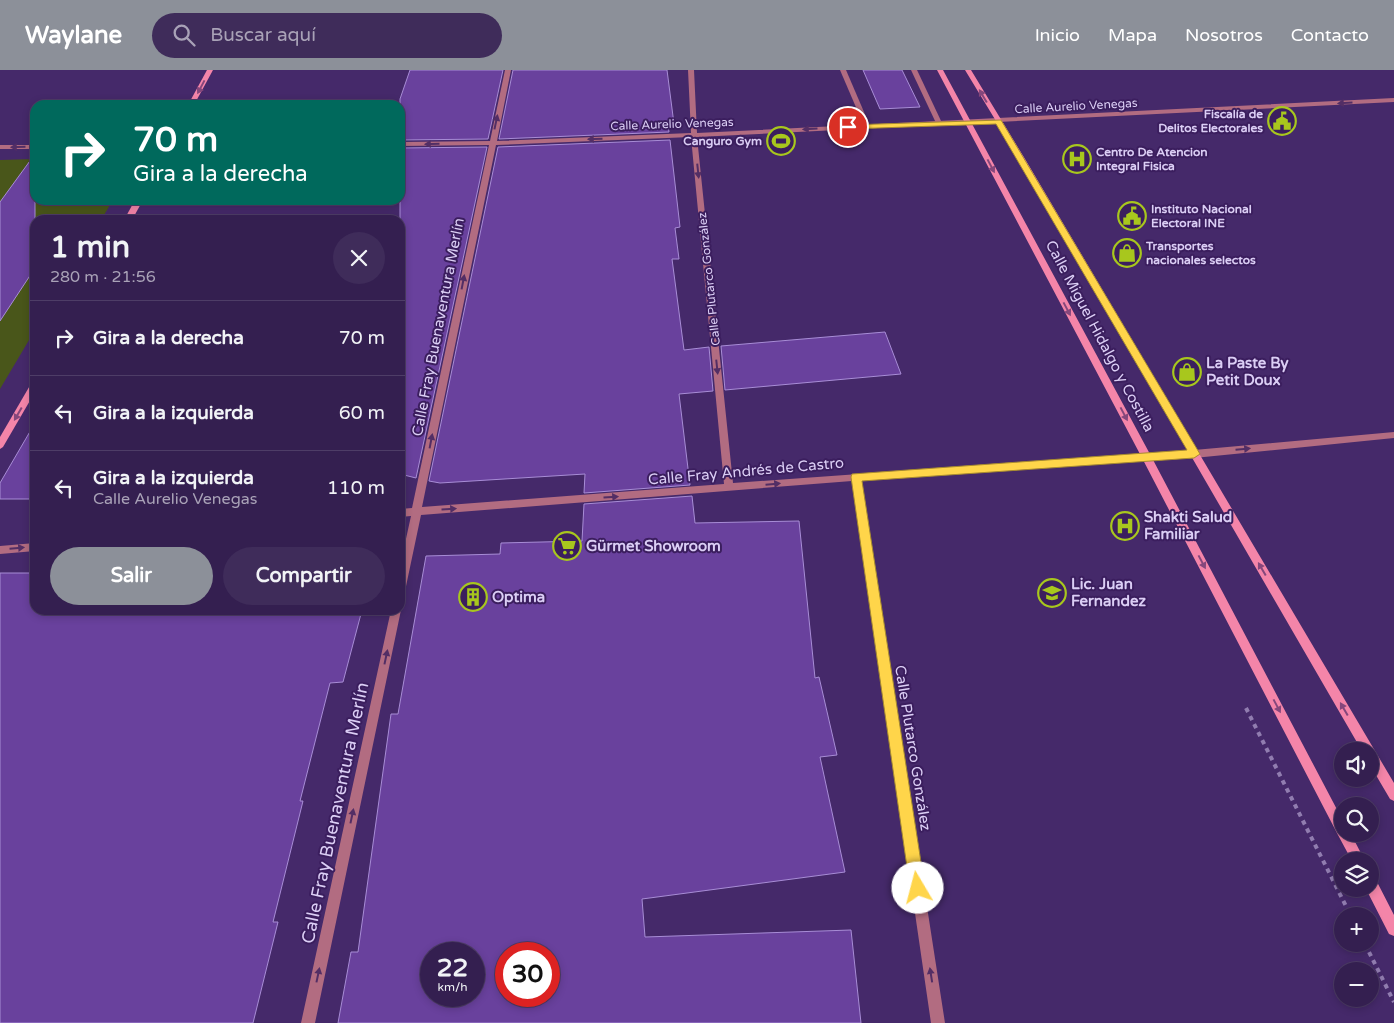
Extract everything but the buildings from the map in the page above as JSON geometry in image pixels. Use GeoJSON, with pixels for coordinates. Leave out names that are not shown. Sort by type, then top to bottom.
{"type":"FeatureCollection","features":[{"type":"Feature","properties":{"kind":"main road"},"geometry":{"type":"LineString","coordinates":[[194,100],[210,70]]}},
{"type":"Feature","properties":{"kind":"main road","name":"Calle Miguel Hidalgo y Costilla"},"geometry":{"type":"LineString","coordinates":[[940,70],[1146,456],[1334,815]]}},
{"type":"Feature","properties":{"kind":"main road","name":"Calle Miguel Hidalgo y Costilla"},"geometry":{"type":"LineString","coordinates":[[968,70],[1363,742]]}},
{"type":"Feature","properties":{"kind":"main road"},"geometry":{"type":"LineString","coordinates":[[0,445],[30,393]]}},
{"type":"Feature","properties":{"kind":"main road","name":"Calle Miguel Hidalgo y Costilla"},"geometry":{"type":"LineString","coordinates":[[1379,770],[1394,795]]}},
{"type":"Feature","properties":{"kind":"main road"},"geometry":{"type":"LineString","coordinates":[[1377,897],[1394,929]]}},
{"type":"Feature","properties":{"kind":"street","name":"Calle Fray Buenaventura Merlín"},"geometry":{"type":"LineString","coordinates":[[405,568],[508,70]]}},
{"type":"Feature","properties":{"kind":"street","name":"Calle Plutarco González"},"geometry":{"type":"LineString","coordinates":[[691,70],[694,135],[730,488]]}},
{"type":"Feature","properties":{"kind":"street"},"geometry":{"type":"LineString","coordinates":[[843,70],[867,126]]}},
{"type":"Feature","properties":{"kind":"street"},"geometry":{"type":"LineString","coordinates":[[914,70],[940,124]]}},
{"type":"Feature","properties":{"kind":"street","name":"Calle Aurelio Venegas"},"geometry":{"type":"LineString","coordinates":[[405,144],[492,143],[968,123],[1394,100]]}},
{"type":"Feature","properties":{"kind":"street"},"geometry":{"type":"LineString","coordinates":[[0,148],[30,147]]}},
{"type":"Feature","properties":{"kind":"street","name":"Calle Fray Andrés de Castro"},"geometry":{"type":"LineString","coordinates":[[405,513],[856,477],[1194,454],[1394,435]]}},
{"type":"Feature","properties":{"kind":"street","name":"Calle Plutarco González"},"geometry":{"type":"LineString","coordinates":[[856,477],[938,1023]]}},
{"type":"Feature","properties":{"kind":"street"},"geometry":{"type":"LineString","coordinates":[[0,550],[30,547]]}},
{"type":"Feature","properties":{"kind":"street","name":"Calle Fray Buenaventura Merlín"},"geometry":{"type":"LineString","coordinates":[[308,1023],[395,615]]}},
{"type":"Feature","properties":{"kind":"path"},"geometry":{"type":"LineString","coordinates":[[1368,952],[1394,1002]]}},
{"type":"Feature","properties":{"kind":"green space"},"geometry":{"type":"Polygon","coordinates":[[[30,159],[30,205],[110,205],[104,215],[30,215],[30,338],[0,389],[0,160],[30,159]]]}},
{"type":"Feature","properties":{"kind":"place","name":"Fiscalía de Delitos Electorales"},"geometry":{"type":"Point","coordinates":[1282,121]}},
{"type":"Feature","properties":{"kind":"place","name":"Canguro Gym"},"geometry":{"type":"Point","coordinates":[781,141]}},
{"type":"Feature","properties":{"kind":"place","name":"Centro De Atencion Integral Fisica"},"geometry":{"type":"Point","coordinates":[1077,159]}},
{"type":"Feature","properties":{"kind":"place","name":"Instituto Nacional Electoral INE"},"geometry":{"type":"Point","coordinates":[1132,216]}},
{"type":"Feature","properties":{"kind":"place","name":"Transportes nacionales selectos"},"geometry":{"type":"Point","coordinates":[1127,253]}},
{"type":"Feature","properties":{"kind":"place","name":"La Paste By Petit Doux"},"geometry":{"type":"Point","coordinates":[1187,372]}},
{"type":"Feature","properties":{"kind":"place","name":"Shakti Salud Familiar"},"geometry":{"type":"Point","coordinates":[1125,526]}},
{"type":"Feature","properties":{"kind":"place","name":"Gürmet Showroom"},"geometry":{"type":"Point","coordinates":[567,546]}},
{"type":"Feature","properties":{"kind":"place","name":"Lic. Juan Fernandez"},"geometry":{"type":"Point","coordinates":[1052,593]}},
{"type":"Feature","properties":{"kind":"place","name":"Optima"},"geometry":{"type":"Point","coordinates":[473,597]}},
{"type":"Feature","properties":{"kind":"route"},"geometry":{"type":"LineString","coordinates":[[848,127],[998,121],[1194,454],[856,477],[918,888]]}}]}
